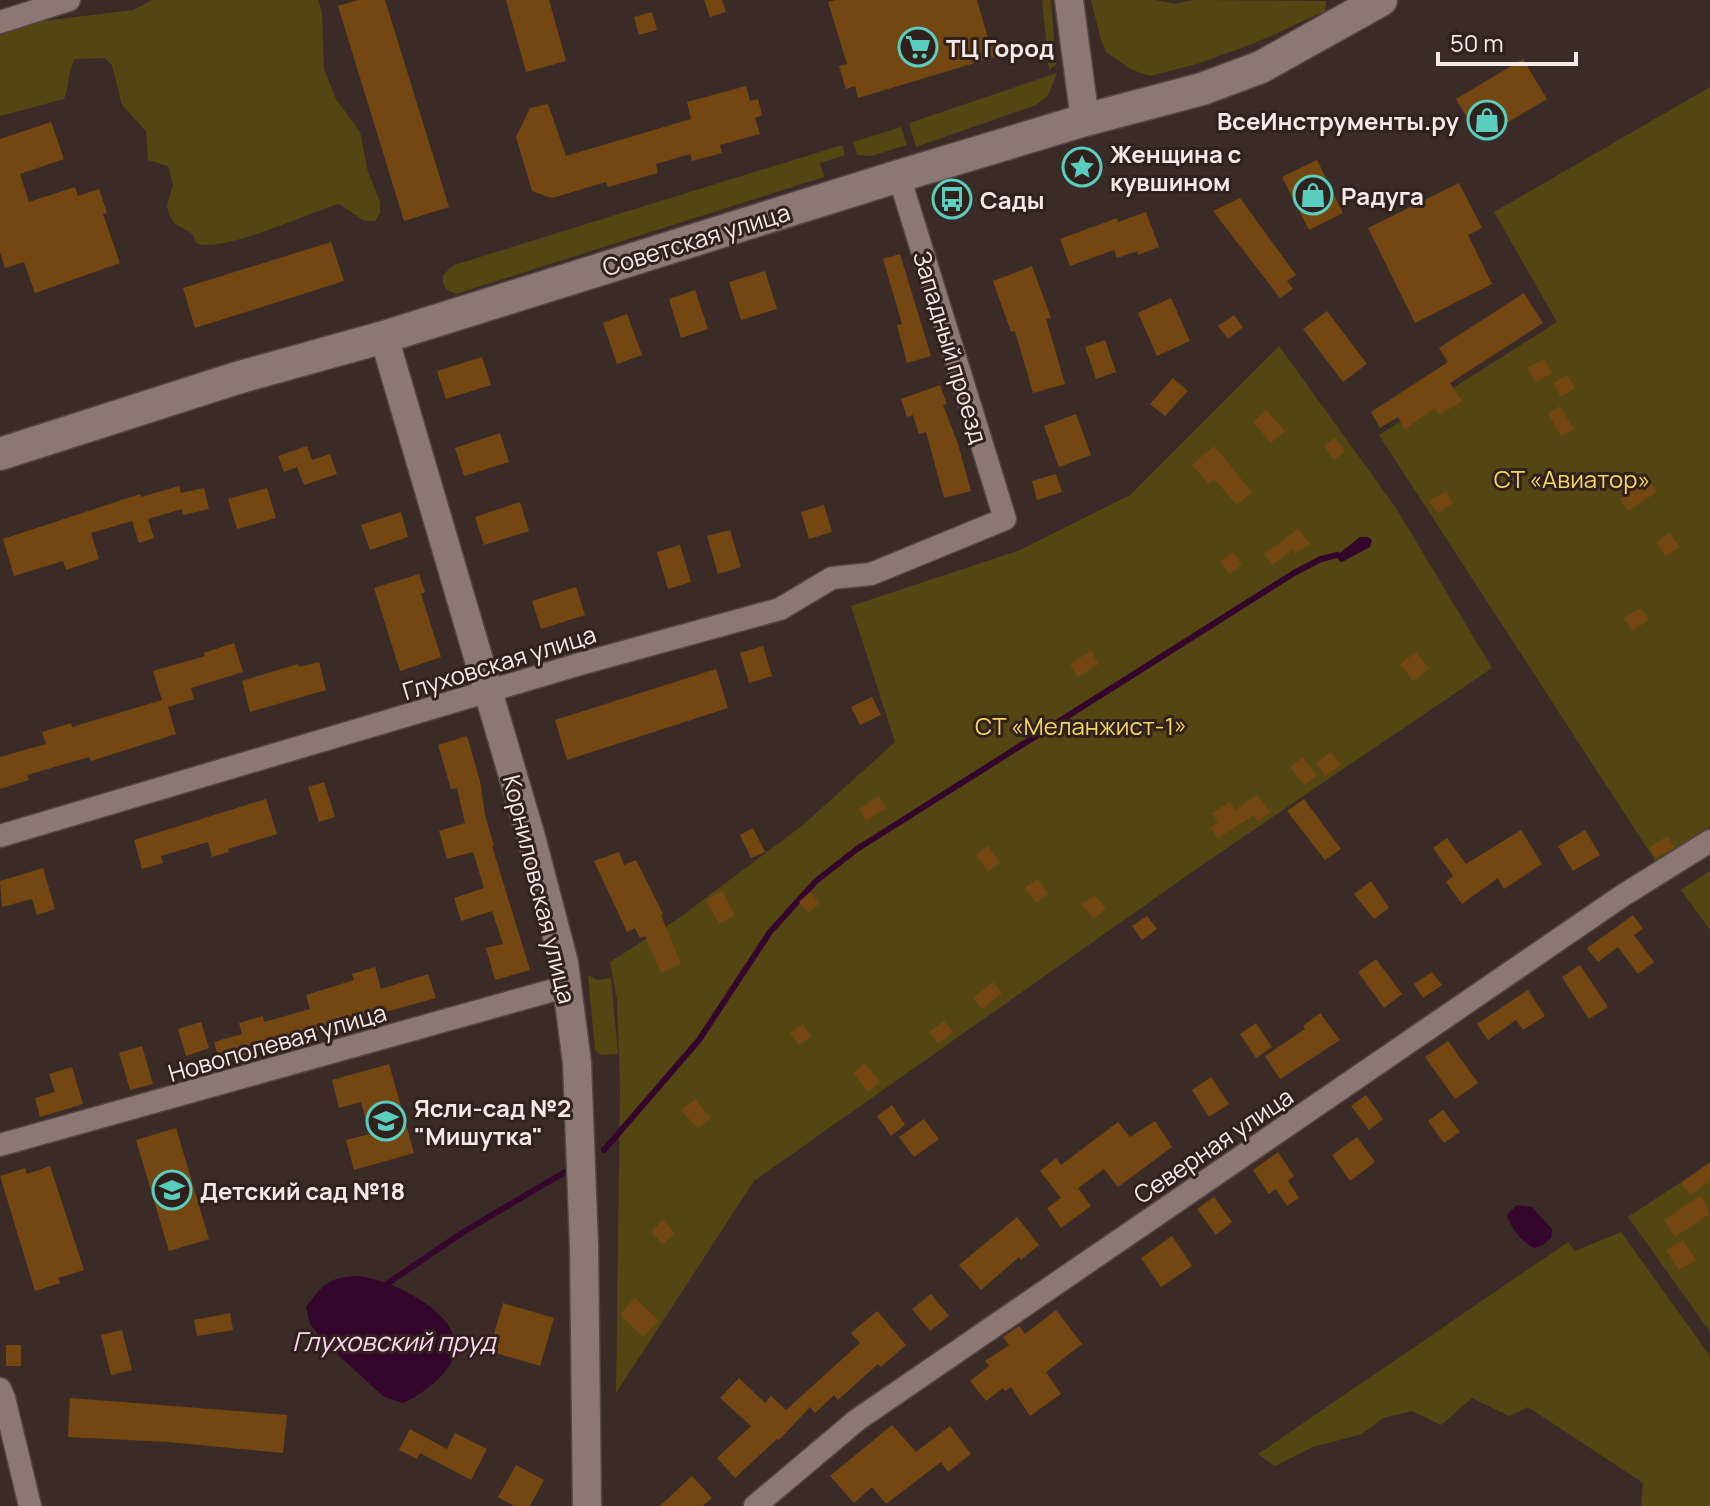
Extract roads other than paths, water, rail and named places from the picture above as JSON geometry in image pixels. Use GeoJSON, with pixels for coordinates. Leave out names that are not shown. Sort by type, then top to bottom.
{"type":"FeatureCollection","features":[{"type":"Feature","properties":{"kind":"main road","name":"Советская улица"},"geometry":{"type":"LineString","coordinates":[[0,454],[237,378],[384,337],[899,176],[1085,120],[1202,89],[1261,67],[1381,0]]}},
{"type":"Feature","properties":{"kind":"street"},"geometry":{"type":"LineString","coordinates":[[0,22],[69,0]]}},
{"type":"Feature","properties":{"kind":"street"},"geometry":{"type":"LineString","coordinates":[[1069,0],[1085,120]]}},
{"type":"Feature","properties":{"kind":"street","name":"Западный проезд"},"geometry":{"type":"LineString","coordinates":[[899,176],[1005,519]]}},
{"type":"Feature","properties":{"kind":"street","name":"Корниловская улица"},"geometry":{"type":"LineString","coordinates":[[384,337],[531,837],[568,986],[577,1063],[583,1216],[587,1506]]}},
{"type":"Feature","properties":{"kind":"street","name":"Глуховская улица"},"geometry":{"type":"LineString","coordinates":[[0,836],[580,664],[780,609],[832,578],[871,574],[1005,519]]}},
{"type":"Feature","properties":{"kind":"street","name":"Северная улица"},"geometry":{"type":"LineString","coordinates":[[755,1506],[857,1420],[1622,896],[1710,841]]}},
{"type":"Feature","properties":{"kind":"street","name":"Новополевая улица"},"geometry":{"type":"LineString","coordinates":[[0,1145],[568,986]]}},
{"type":"Feature","properties":{"kind":"street"},"geometry":{"type":"LineString","coordinates":[[0,1389],[30,1506]]}},
{"type":"Feature","properties":{"kind":"water"},"geometry":{"type":"Polygon","coordinates":[[[1360,537],[1372,540],[1370,547],[1339,561],[1337,555],[1360,537]]]}},
{"type":"Feature","properties":{"kind":"water"},"geometry":{"type":"Polygon","coordinates":[[[1517,1205],[1532,1207],[1552,1229],[1551,1238],[1542,1246],[1534,1248],[1514,1230],[1507,1215],[1517,1205]]]}},
{"type":"Feature","properties":{"kind":"water","name":"Глуховский пруд"},"geometry":{"type":"Polygon","coordinates":[[[359,1276],[401,1289],[429,1306],[450,1327],[455,1339],[453,1359],[440,1378],[403,1403],[384,1397],[325,1343],[310,1324],[306,1307],[323,1287],[334,1280],[359,1276]]]}},
{"type":"Feature","properties":{"kind":"waterway"},"geometry":{"type":"LineString","coordinates":[[604,1150],[699,1040],[770,932],[816,881],[857,849],[1294,573],[1321,559],[1337,555]]}},
{"type":"Feature","properties":{"kind":"waterway"},"geometry":{"type":"LineString","coordinates":[[388,1283],[465,1231],[565,1172]]}},
{"type":"Feature","properties":{"kind":"place","name":"ТЦ Город"},"geometry":{"type":"Point","coordinates":[918,47]}},
{"type":"Feature","properties":{"kind":"place","name":"ВсеИнструменты.ру"},"geometry":{"type":"Point","coordinates":[1487,120]}},
{"type":"Feature","properties":{"kind":"place","name":"Женщина с кувшином"},"geometry":{"type":"Point","coordinates":[1082,167]}},
{"type":"Feature","properties":{"kind":"place","name":"Радуга"},"geometry":{"type":"Point","coordinates":[1313,195]}},
{"type":"Feature","properties":{"kind":"place","name":"Сады"},"geometry":{"type":"Point","coordinates":[952,199]}},
{"type":"Feature","properties":{"kind":"place","name":"Ясли-сад №2 \"Мишутка\""},"geometry":{"type":"Point","coordinates":[386,1121]}},
{"type":"Feature","properties":{"kind":"place","name":"Детский сад №18"},"geometry":{"type":"Point","coordinates":[172,1190]}},
{"type":"Feature","properties":{"kind":"park label","name":"СТ «Авиатор»"},"geometry":{"type":"Point","coordinates":[1572,478]}},
{"type":"Feature","properties":{"kind":"park label","name":"СТ «Меланжист-1»"},"geometry":{"type":"Point","coordinates":[1081,725]}}]}
